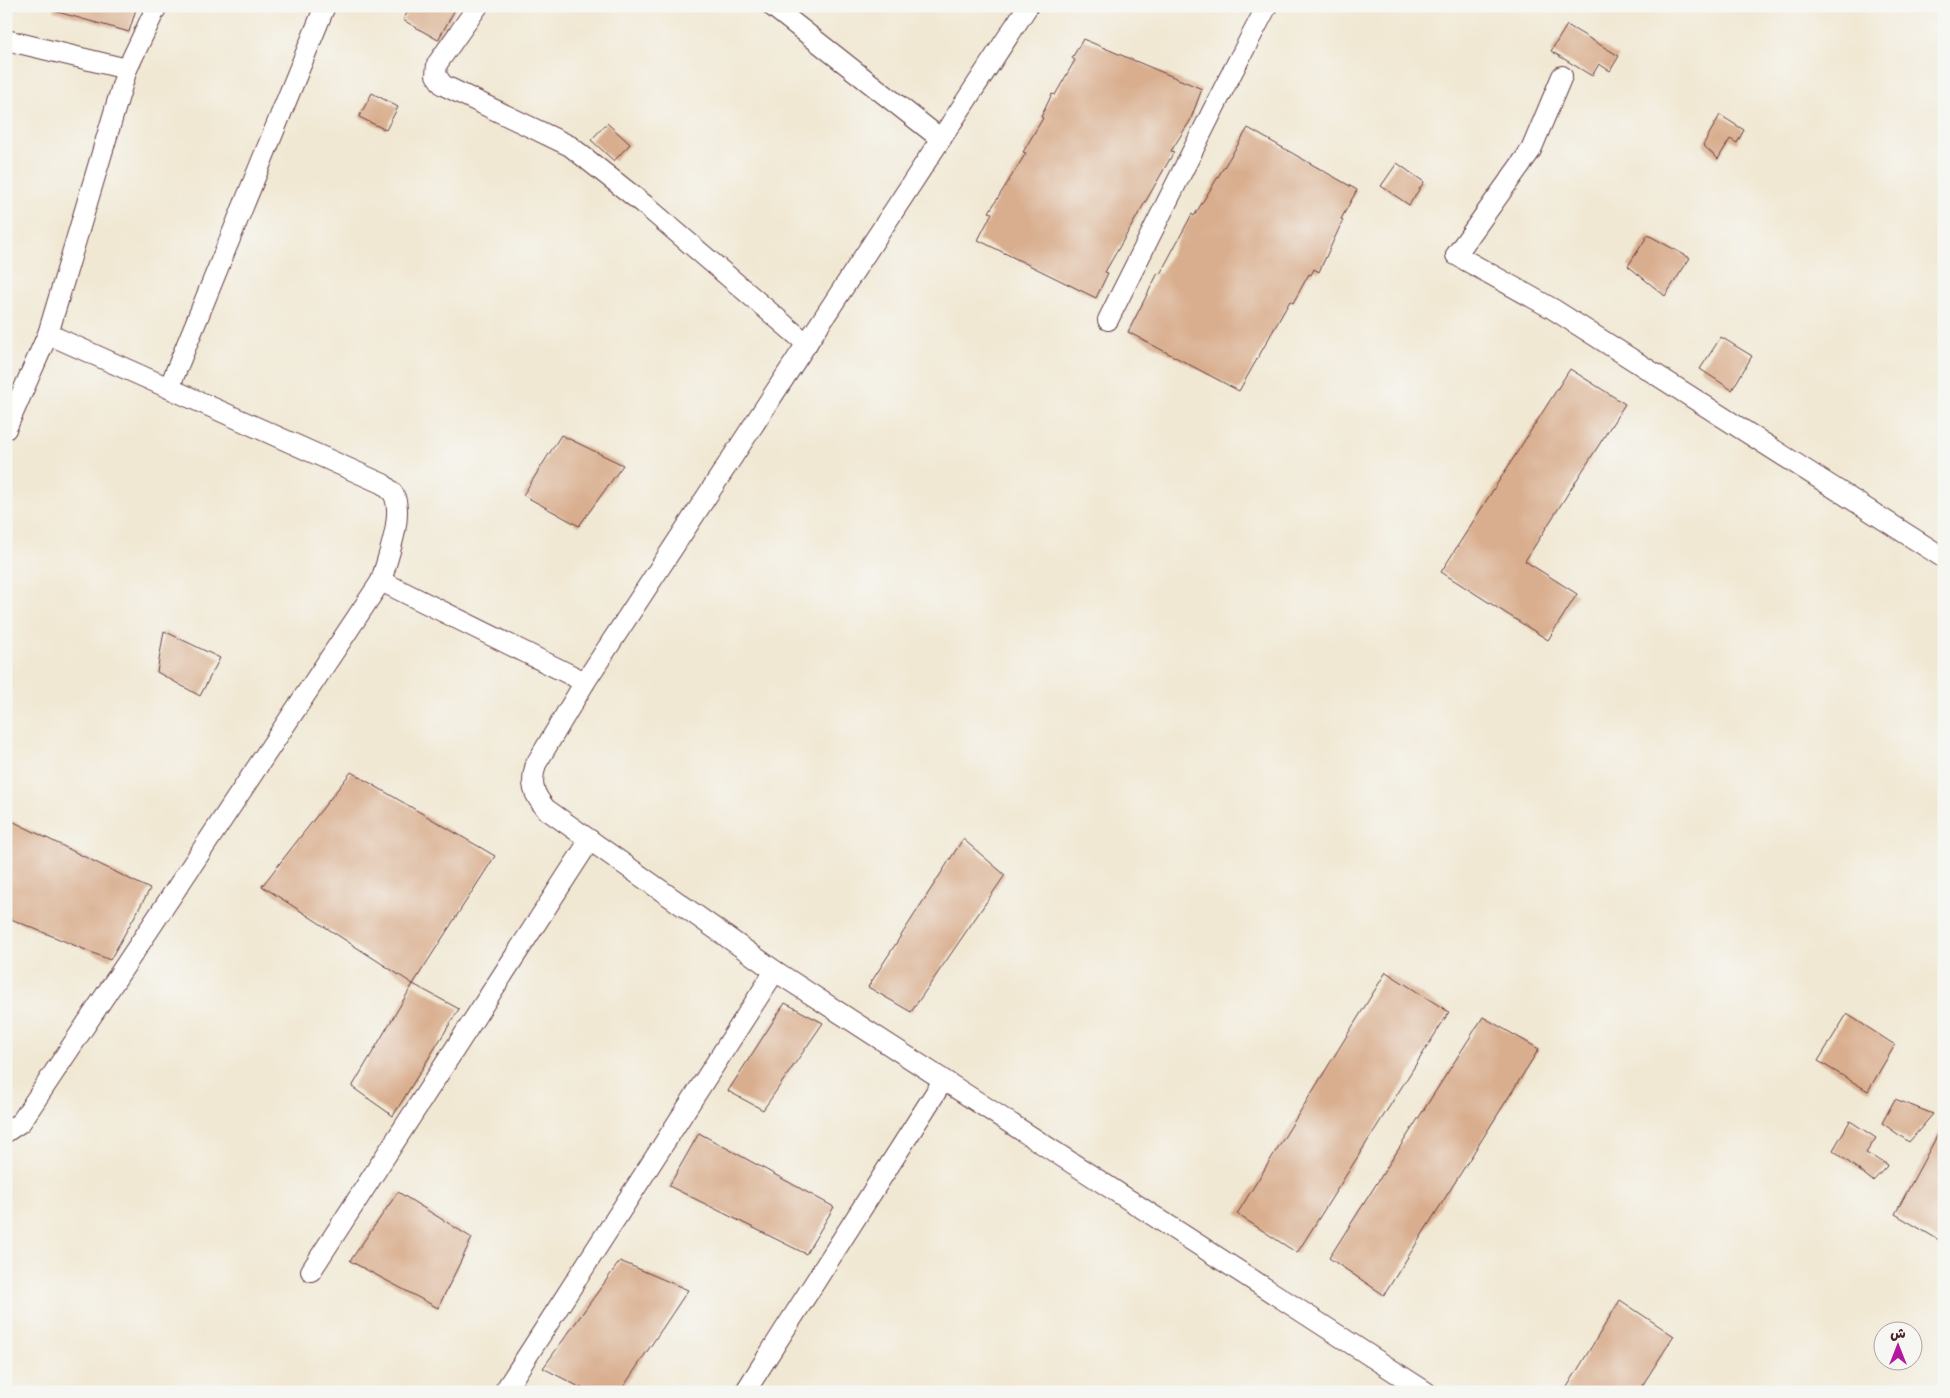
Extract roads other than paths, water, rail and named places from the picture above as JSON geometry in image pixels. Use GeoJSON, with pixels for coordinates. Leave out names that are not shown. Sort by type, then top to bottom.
{"type":"FeatureCollection","features":[{"type":"Feature","properties":{"kind":"street"},"geometry":{"type":"LineString","coordinates":[[6,430],[48,334],[127,69],[157,6]]}},
{"type":"Feature","properties":{"kind":"street"},"geometry":{"type":"LineString","coordinates":[[169,388],[325,6]]}},
{"type":"Feature","properties":{"kind":"street"},"geometry":{"type":"LineString","coordinates":[[478,6],[437,64],[436,75],[443,85],[570,146],[646,206],[807,344]]}},
{"type":"Feature","properties":{"kind":"street"},"geometry":{"type":"LineString","coordinates":[[772,6],[941,139]]}},
{"type":"Feature","properties":{"kind":"street"},"geometry":{"type":"LineString","coordinates":[[1028,6],[585,682],[536,764],[532,779],[532,790],[536,798],[546,809],[775,971],[1426,1392]]}},
{"type":"Feature","properties":{"kind":"street"},"geometry":{"type":"LineString","coordinates":[[1108,320],[1267,6]]}},
{"type":"Feature","properties":{"kind":"street"},"geometry":{"type":"LineString","coordinates":[[6,40],[127,69]]}},
{"type":"Feature","properties":{"kind":"street"},"geometry":{"type":"LineString","coordinates":[[1562,76],[1531,150],[1456,255],[1561,314],[1944,558]]}},
{"type":"Feature","properties":{"kind":"street"},"geometry":{"type":"LineString","coordinates":[[6,1132],[21,1122],[381,581],[396,523],[397,504],[394,494],[383,484],[48,334]]}},
{"type":"Feature","properties":{"kind":"street"},"geometry":{"type":"LineString","coordinates":[[381,581],[585,682]]}},
{"type":"Feature","properties":{"kind":"street"},"geometry":{"type":"LineString","coordinates":[[311,1271],[590,840]]}},
{"type":"Feature","properties":{"kind":"street"},"geometry":{"type":"LineString","coordinates":[[504,1392],[775,971]]}},
{"type":"Feature","properties":{"kind":"street"},"geometry":{"type":"LineString","coordinates":[[745,1392],[944,1081]]}}]}
